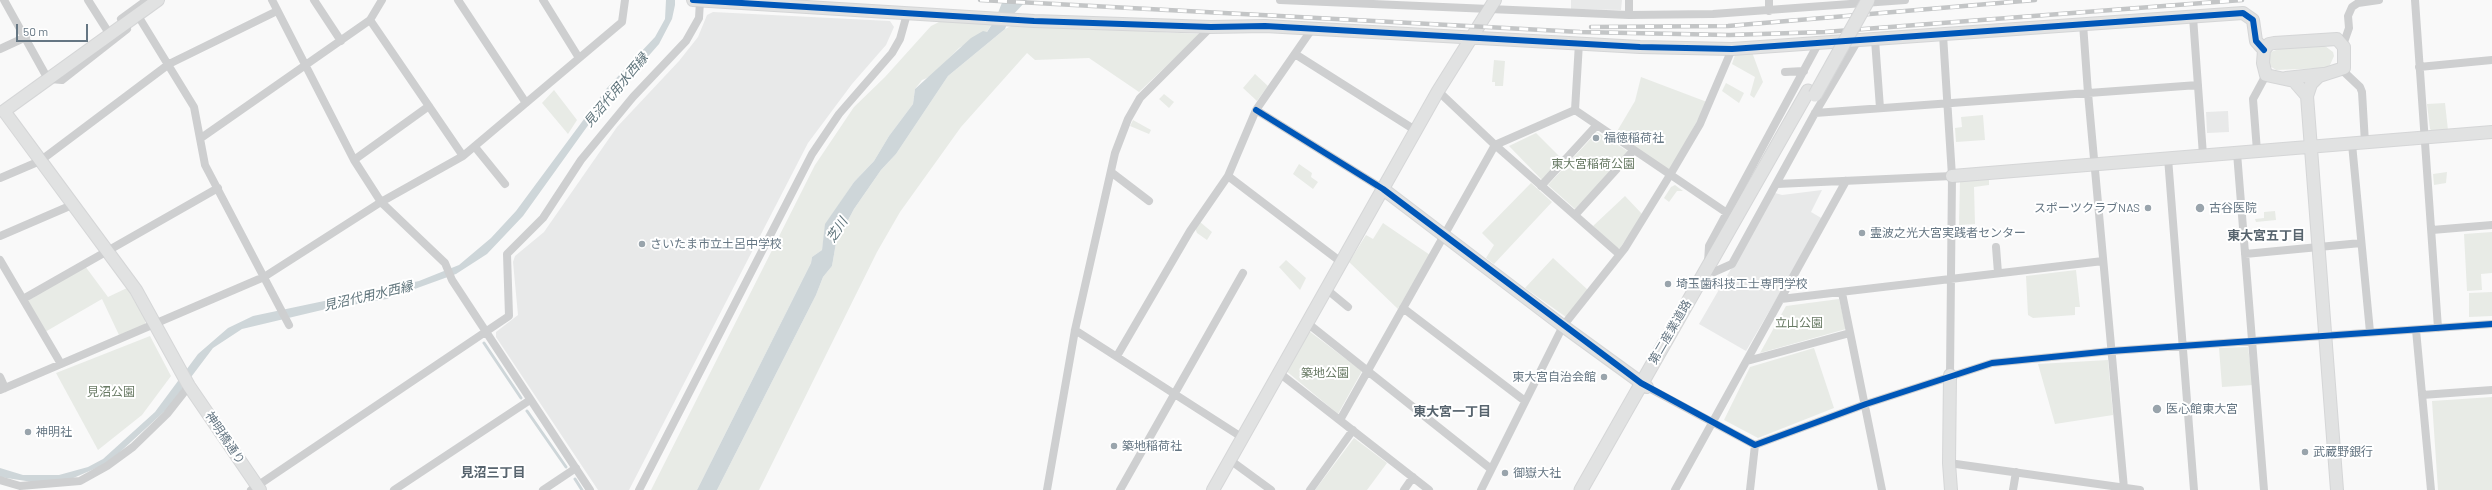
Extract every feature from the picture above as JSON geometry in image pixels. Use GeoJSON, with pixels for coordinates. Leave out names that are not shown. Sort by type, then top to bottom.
{"type":"FeatureCollection","features":[{"type":"Feature","properties":{"kind":"main road"},"geometry":{"type":"LineString","coordinates":[[1812,93],[1859,0]]}},
{"type":"Feature","properties":{"kind":"main road"},"geometry":{"type":"LineString","coordinates":[[1812,93],[1876,1]]}},
{"type":"Feature","properties":{"kind":"main road","name":"第二産業道路"},"geometry":{"type":"LineString","coordinates":[[1581,490],[1644,385],[1812,93]]}},
{"type":"Feature","properties":{"kind":"main road","name":"第二産業道路"},"geometry":{"type":"LineString","coordinates":[[1589,490],[1644,385]]}},
{"type":"Feature","properties":{"kind":"street"},"geometry":{"type":"LineString","coordinates":[[4,0],[51,77],[62,80],[166,0]]}},
{"type":"Feature","properties":{"kind":"street"},"geometry":{"type":"LineString","coordinates":[[88,0],[107,30]]}},
{"type":"Feature","properties":{"kind":"street"},"geometry":{"type":"LineString","coordinates":[[51,77],[107,30],[147,0]]}},
{"type":"Feature","properties":{"kind":"street"},"geometry":{"type":"LineString","coordinates":[[2,112],[158,0]]}},
{"type":"Feature","properties":{"kind":"street"},"geometry":{"type":"LineString","coordinates":[[272,0],[354,160],[381,202],[445,262],[452,280],[590,490]]}},
{"type":"Feature","properties":{"kind":"street"},"geometry":{"type":"LineString","coordinates":[[314,0],[341,41]]}},
{"type":"Feature","properties":{"kind":"street"},"geometry":{"type":"LineString","coordinates":[[201,138],[370,20],[382,0]]}},
{"type":"Feature","properties":{"kind":"street"},"geometry":{"type":"LineString","coordinates":[[458,0],[526,103]]}},
{"type":"Feature","properties":{"kind":"street"},"geometry":{"type":"LineString","coordinates":[[542,0],[580,58]]}},
{"type":"Feature","properties":{"kind":"street"},"geometry":{"type":"LineString","coordinates":[[0,377],[3,389],[264,278],[381,202],[463,156],[475,147],[622,22],[625,0]]}},
{"type":"Feature","properties":{"kind":"street"},"geometry":{"type":"LineString","coordinates":[[256,489],[509,316],[507,254],[543,218],[581,160],[633,97],[686,41],[699,18],[696,0],[907,14],[996,18],[1024,21],[1211,27],[1234,26],[1579,43],[1732,48],[1858,42],[2084,24],[2247,14],[2252,20],[2256,41],[2264,50]]}},
{"type":"Feature","properties":{"kind":"street"},"geometry":{"type":"LineString","coordinates":[[1280,0],[1342,2],[1488,11],[1629,15],[1769,11],[1844,2],[1905,0]]}},
{"type":"Feature","properties":{"kind":"street"},"geometry":{"type":"LineString","coordinates":[[1213,490],[1415,130],[1470,37],[1495,0]]}},
{"type":"Feature","properties":{"kind":"street"},"geometry":{"type":"LineString","coordinates":[[1629,0],[1629,15]]}},
{"type":"Feature","properties":{"kind":"street"},"geometry":{"type":"LineString","coordinates":[[1769,0],[1769,11]]}},
{"type":"Feature","properties":{"kind":"street"},"geometry":{"type":"LineString","coordinates":[[2266,75],[2271,78],[2282,78],[2323,74],[2342,70],[2345,66],[2343,45],[2349,28],[2348,16],[2352,7],[2358,3],[2379,0]]}},
{"type":"Feature","properties":{"kind":"street"},"geometry":{"type":"LineString","coordinates":[[2415,0],[2438,328]]}},
{"type":"Feature","properties":{"kind":"street"},"geometry":{"type":"LineString","coordinates":[[0,178],[40,161],[170,64],[277,11]]}},
{"type":"Feature","properties":{"kind":"street"},"geometry":{"type":"LineString","coordinates":[[639,490],[812,154],[839,114],[892,52],[900,39],[907,14]]}},
{"type":"Feature","properties":{"kind":"street"},"geometry":{"type":"LineString","coordinates":[[2193,17],[2203,155]]}},
{"type":"Feature","properties":{"kind":"street"},"geometry":{"type":"LineString","coordinates":[[140,20],[170,64],[194,107],[205,164],[288,323]]}},
{"type":"Feature","properties":{"kind":"street"},"geometry":{"type":"LineString","coordinates":[[370,20],[463,156]]}},
{"type":"Feature","properties":{"kind":"street"},"geometry":{"type":"LineString","coordinates":[[2084,24],[2094,163],[2124,488]]}},
{"type":"Feature","properties":{"kind":"street"},"geometry":{"type":"LineString","coordinates":[[1047,490],[1075,330],[1117,146],[1128,119],[1140,98],[1211,27]]}},
{"type":"Feature","properties":{"kind":"street"},"geometry":{"type":"LineString","coordinates":[[1117,356],[1190,231],[1228,176],[1256,110],[1312,29]]}},
{"type":"Feature","properties":{"kind":"street"},"geometry":{"type":"LineString","coordinates":[[1943,35],[1952,176],[1948,463],[1951,490]]}},
{"type":"Feature","properties":{"kind":"street"},"geometry":{"type":"LineString","coordinates":[[0,49],[26,37]]}},
{"type":"Feature","properties":{"kind":"street"},"geometry":{"type":"LineString","coordinates":[[2257,151],[2253,98],[2266,75],[2263,63],[2264,50],[2269,44],[2274,43],[2334,38],[2343,45]]}},
{"type":"Feature","properties":{"kind":"street"},"geometry":{"type":"LineString","coordinates":[[1875,40],[1880,108]]}},
{"type":"Feature","properties":{"kind":"street"},"geometry":{"type":"LineString","coordinates":[[1818,44],[1709,246],[1711,269],[1732,264],[1815,113],[1858,42]]}},
{"type":"Feature","properties":{"kind":"street"},"geometry":{"type":"LineString","coordinates":[[1575,110],[1579,43]]}},
{"type":"Feature","properties":{"kind":"street"},"geometry":{"type":"LineString","coordinates":[[1481,490],[1563,326],[1619,254],[1670,176],[1700,124],[1732,48]]}},
{"type":"Feature","properties":{"kind":"street"},"geometry":{"type":"LineString","coordinates":[[1294,54],[1415,130]]}},
{"type":"Feature","properties":{"kind":"street"},"geometry":{"type":"LineString","coordinates":[[2419,66],[2492,60]]}},
{"type":"Feature","properties":{"kind":"street"},"geometry":{"type":"LineString","coordinates":[[2342,70],[2360,87],[2362,92],[2365,143]]}},
{"type":"Feature","properties":{"kind":"street"},"geometry":{"type":"LineString","coordinates":[[1786,72],[1804,71]]}},
{"type":"Feature","properties":{"kind":"street"},"geometry":{"type":"LineString","coordinates":[[2323,74],[2314,80],[2307,96],[2337,490]]}},
{"type":"Feature","properties":{"kind":"street"},"geometry":{"type":"LineString","coordinates":[[2282,78],[2299,84],[2307,96]]}},
{"type":"Feature","properties":{"kind":"street"},"geometry":{"type":"LineString","coordinates":[[1815,113],[1948,102],[2198,85]]}},
{"type":"Feature","properties":{"kind":"street"},"geometry":{"type":"LineString","coordinates":[[1438,91],[1541,186],[1619,254]]}},
{"type":"Feature","properties":{"kind":"street"},"geometry":{"type":"LineString","coordinates":[[354,160],[429,106]]}},
{"type":"Feature","properties":{"kind":"street"},"geometry":{"type":"LineString","coordinates":[[1256,110],[1382,189],[1563,326],[1644,385],[1756,445],[1866,404],[1992,362],[2183,345],[2492,324]]}},
{"type":"Feature","properties":{"kind":"street"},"geometry":{"type":"LineString","coordinates":[[1575,110],[1596,126],[1727,213]]}},
{"type":"Feature","properties":{"kind":"street"},"geometry":{"type":"LineString","coordinates":[[1340,420],[1443,235],[1496,145],[1575,110]]}},
{"type":"Feature","properties":{"kind":"street","name":"神明橋通り"},"geometry":{"type":"LineString","coordinates":[[2,112],[108,250],[156,323],[189,386],[256,489]]}},
{"type":"Feature","properties":{"kind":"street"},"geometry":{"type":"LineString","coordinates":[[1541,186],[1596,126]]}},
{"type":"Feature","properties":{"kind":"street"},"geometry":{"type":"LineString","coordinates":[[1777,184],[1952,176],[2094,163],[2492,132]]}},
{"type":"Feature","properties":{"kind":"street"},"geometry":{"type":"LineString","coordinates":[[2352,144],[2370,332]]}},
{"type":"Feature","properties":{"kind":"street"},"geometry":{"type":"LineString","coordinates":[[475,147],[505,184]]}},
{"type":"Feature","properties":{"kind":"street"},"geometry":{"type":"LineString","coordinates":[[1575,215],[1633,151]]}},
{"type":"Feature","properties":{"kind":"street"},"geometry":{"type":"LineString","coordinates":[[2237,153],[2264,490]]}},
{"type":"Feature","properties":{"kind":"street"},"geometry":{"type":"LineString","coordinates":[[2168,158],[2194,490]]}},
{"type":"Feature","properties":{"kind":"street"},"geometry":{"type":"LineString","coordinates":[[1111,172],[1148,201]]}},
{"type":"Feature","properties":{"kind":"street"},"geometry":{"type":"LineString","coordinates":[[1228,176],[1341,262]]}},
{"type":"Feature","properties":{"kind":"street"},"geometry":{"type":"LineString","coordinates":[[1676,490],[1846,181]]}},
{"type":"Feature","properties":{"kind":"street"},"geometry":{"type":"LineString","coordinates":[[23,299],[218,188]]}},
{"type":"Feature","properties":{"kind":"street"},"geometry":{"type":"LineString","coordinates":[[0,236],[72,205]]}},
{"type":"Feature","properties":{"kind":"street"},"geometry":{"type":"LineString","coordinates":[[2432,230],[2492,225]]}},
{"type":"Feature","properties":{"kind":"street"},"geometry":{"type":"LineString","coordinates":[[2245,254],[2361,243]]}},
{"type":"Feature","properties":{"kind":"street"},"geometry":{"type":"LineString","coordinates":[[1996,247],[1998,273]]}},
{"type":"Feature","properties":{"kind":"street"},"geometry":{"type":"LineString","coordinates":[[0,260],[61,364]]}},
{"type":"Feature","properties":{"kind":"street"},"geometry":{"type":"LineString","coordinates":[[1781,300],[2103,261]]}},
{"type":"Feature","properties":{"kind":"street"},"geometry":{"type":"LineString","coordinates":[[1120,490],[1243,273]]}},
{"type":"Feature","properties":{"kind":"street"},"geometry":{"type":"LineString","coordinates":[[1325,288],[1348,307]]}},
{"type":"Feature","properties":{"kind":"street"},"geometry":{"type":"LineString","coordinates":[[1842,293],[1866,404],[1882,490]]}},
{"type":"Feature","properties":{"kind":"street"},"geometry":{"type":"LineString","coordinates":[[1403,308],[1525,401]]}},
{"type":"Feature","properties":{"kind":"street"},"geometry":{"type":"LineString","coordinates":[[1306,322],[1491,469]]}},
{"type":"Feature","properties":{"kind":"street"},"geometry":{"type":"LineString","coordinates":[[1075,330],[1243,438]]}},
{"type":"Feature","properties":{"kind":"street"},"geometry":{"type":"LineString","coordinates":[[2416,330],[2431,490]]}},
{"type":"Feature","properties":{"kind":"street"},"geometry":{"type":"LineString","coordinates":[[1747,361],[1850,333]]}},
{"type":"Feature","properties":{"kind":"street"},"geometry":{"type":"LineString","coordinates":[[1278,372],[1429,490]]}},
{"type":"Feature","properties":{"kind":"street"},"geometry":{"type":"LineString","coordinates":[[0,480],[20,486],[80,481],[107,466],[133,447],[167,414],[189,386]]}},
{"type":"Feature","properties":{"kind":"street"},"geometry":{"type":"LineString","coordinates":[[2422,395],[2492,390]]}},
{"type":"Feature","properties":{"kind":"street"},"geometry":{"type":"LineString","coordinates":[[394,490],[530,400]]}},
{"type":"Feature","properties":{"kind":"street"},"geometry":{"type":"LineString","coordinates":[[1310,490],[1353,430]]}},
{"type":"Feature","properties":{"kind":"street"},"geometry":{"type":"LineString","coordinates":[[1750,490],[1756,445]]}},
{"type":"Feature","properties":{"kind":"street"},"geometry":{"type":"LineString","coordinates":[[1230,460],[1271,490]]}},
{"type":"Feature","properties":{"kind":"street"},"geometry":{"type":"LineString","coordinates":[[1948,463],[2140,490]]}},
{"type":"Feature","properties":{"kind":"street"},"geometry":{"type":"LineString","coordinates":[[543,490],[576,468]]}},
{"type":"Feature","properties":{"kind":"street"},"geometry":{"type":"LineString","coordinates":[[2013,490],[2016,472]]}},
{"type":"Feature","properties":{"kind":"street"},"geometry":{"type":"LineString","coordinates":[[1404,490],[1413,477]]}},
{"type":"Feature","properties":{"kind":"shaded area"},"geometry":{"type":"Polygon","coordinates":[[[1571,0],[1622,0],[1621,10],[1571,9],[1571,0]]]}},
{"type":"Feature","properties":{"kind":"shaded area","name":"さいたま市立土呂中学校"},"geometry":{"type":"Polygon","coordinates":[[[713,12],[890,21],[894,27],[886,45],[852,84],[808,143],[629,490],[598,490],[496,337],[496,332],[518,315],[513,262],[515,256],[544,232],[617,127],[679,61],[698,37],[707,15],[713,12]]]}},
{"type":"Feature","properties":{"kind":"shaded area"},"geometry":{"type":"Polygon","coordinates":[[[2228,111],[2229,132],[2207,133],[2206,112],[2228,111]]]}},
{"type":"Feature","properties":{"kind":"shaded area"},"geometry":{"type":"Polygon","coordinates":[[[1822,190],[1811,212],[1823,219],[1746,351],[1699,324],[1775,193],[1782,195],[1822,190]]]}},
{"type":"Feature","properties":{"kind":"green space"},"geometry":{"type":"Polygon","coordinates":[[[941,21],[992,24],[986,33],[959,48],[932,76],[922,80],[915,89],[913,104],[889,136],[874,161],[854,182],[826,224],[822,250],[812,257],[811,263],[697,490],[651,490],[815,165],[854,107],[885,77],[931,26],[941,21]]]}},
{"type":"Feature","properties":{"kind":"green space"},"geometry":{"type":"Polygon","coordinates":[[[1013,25],[1200,34],[1139,92],[1089,58],[1035,60],[1027,53],[961,127],[900,212],[877,252],[759,490],[717,490],[816,295],[823,277],[832,266],[836,243],[854,209],[881,170],[896,154],[948,76],[1005,29],[1013,25]]]}},
{"type":"Feature","properties":{"kind":"green space"},"geometry":{"type":"Polygon","coordinates":[[[2325,46],[2333,52],[2334,56],[2330,65],[2325,68],[2276,70],[2270,66],[2268,60],[2271,52],[2279,49],[2325,46]]]}},
{"type":"Feature","properties":{"kind":"green space"},"geometry":{"type":"Polygon","coordinates":[[[1752,52],[1763,82],[1754,98],[1750,95],[1755,77],[1732,64],[1735,55],[1738,53],[1752,52]]]}},
{"type":"Feature","properties":{"kind":"green space"},"geometry":{"type":"Polygon","coordinates":[[[1494,60],[1505,61],[1503,86],[1495,86],[1495,82],[1492,82],[1494,60]]]}},
{"type":"Feature","properties":{"kind":"green space"},"geometry":{"type":"Polygon","coordinates":[[[1255,74],[1268,86],[1257,101],[1243,88],[1255,74]]]}},
{"type":"Feature","properties":{"kind":"green space"},"geometry":{"type":"Polygon","coordinates":[[[1641,77],[1707,102],[1672,169],[1668,170],[1616,133],[1635,101],[1641,77]]]}},
{"type":"Feature","properties":{"kind":"green space"},"geometry":{"type":"Polygon","coordinates":[[[1726,83],[1744,93],[1739,103],[1722,91],[1726,83]]]}},
{"type":"Feature","properties":{"kind":"green space"},"geometry":{"type":"Polygon","coordinates":[[[554,90],[577,120],[568,134],[542,103],[554,90]]]}},
{"type":"Feature","properties":{"kind":"green space"},"geometry":{"type":"Polygon","coordinates":[[[1164,94],[1174,102],[1169,108],[1159,99],[1164,94]]]}},
{"type":"Feature","properties":{"kind":"green space"},"geometry":{"type":"Polygon","coordinates":[[[2445,103],[2448,130],[2433,132],[2430,129],[2427,104],[2445,103]]]}},
{"type":"Feature","properties":{"kind":"green space"},"geometry":{"type":"Polygon","coordinates":[[[1983,115],[1985,140],[1956,142],[1955,128],[1962,127],[1961,117],[1983,115]]]}},
{"type":"Feature","properties":{"kind":"green space"},"geometry":{"type":"Polygon","coordinates":[[[1133,120],[1151,130],[1149,134],[1130,126],[1133,120]]]}},
{"type":"Feature","properties":{"kind":"green space","name":"東大宮稲荷公園"},"geometry":{"type":"Polygon","coordinates":[[[1597,132],[1629,152],[1575,209],[1548,185],[1597,132]]]}},
{"type":"Feature","properties":{"kind":"green space"},"geometry":{"type":"Polygon","coordinates":[[[1536,133],[1563,160],[1542,180],[1509,146],[1536,133]]]}},
{"type":"Feature","properties":{"kind":"green space"},"geometry":{"type":"Polygon","coordinates":[[[1299,164],[1312,173],[1311,177],[1318,182],[1313,189],[1293,174],[1299,164]]]}},
{"type":"Feature","properties":{"kind":"green space"},"geometry":{"type":"Polygon","coordinates":[[[2447,172],[2446,183],[2434,185],[2433,174],[2447,172]]]}},
{"type":"Feature","properties":{"kind":"green space"},"geometry":{"type":"Polygon","coordinates":[[[1989,178],[1989,185],[1974,187],[1975,224],[1959,225],[1960,180],[1989,178]]]}},
{"type":"Feature","properties":{"kind":"green space"},"geometry":{"type":"Polygon","coordinates":[[[1531,183],[1552,202],[1494,264],[1486,258],[1494,245],[1482,233],[1531,183]]]}},
{"type":"Feature","properties":{"kind":"green space"},"geometry":{"type":"Polygon","coordinates":[[[1675,185],[1683,191],[1677,191],[1669,202],[1664,198],[1671,187],[1675,185]]]}},
{"type":"Feature","properties":{"kind":"green space"},"geometry":{"type":"Polygon","coordinates":[[[1625,196],[1643,215],[1620,248],[1616,248],[1593,226],[1625,196]]]}},
{"type":"Feature","properties":{"kind":"green space"},"geometry":{"type":"Polygon","coordinates":[[[2275,211],[2276,220],[2256,222],[2255,219],[2264,218],[2264,212],[2275,211]]]}},
{"type":"Feature","properties":{"kind":"green space"},"geometry":{"type":"Polygon","coordinates":[[[1200,222],[1212,232],[1207,240],[1197,233],[1195,228],[1200,222]]]}},
{"type":"Feature","properties":{"kind":"green space"},"geometry":{"type":"Polygon","coordinates":[[[1383,223],[1430,255],[1398,309],[1349,262],[1366,235],[1373,239],[1383,223]]]}},
{"type":"Feature","properties":{"kind":"green space"},"geometry":{"type":"Polygon","coordinates":[[[2492,232],[2492,273],[2481,274],[2482,290],[2467,291],[2464,234],[2492,232]]]}},
{"type":"Feature","properties":{"kind":"green space"},"geometry":{"type":"Polygon","coordinates":[[[1553,258],[1588,290],[1566,317],[1525,288],[1553,258]]]}},
{"type":"Feature","properties":{"kind":"green space"},"geometry":{"type":"Polygon","coordinates":[[[1286,260],[1306,278],[1300,290],[1279,267],[1286,260]]]}},
{"type":"Feature","properties":{"kind":"green space"},"geometry":{"type":"Polygon","coordinates":[[[85,266],[108,297],[127,288],[146,321],[144,326],[119,335],[102,299],[45,332],[27,301],[85,266]]]}},
{"type":"Feature","properties":{"kind":"green space"},"geometry":{"type":"Polygon","coordinates":[[[2076,270],[2080,307],[2075,307],[2075,315],[2033,318],[2028,315],[2026,276],[2076,270]]]}},
{"type":"Feature","properties":{"kind":"green space"},"geometry":{"type":"Polygon","coordinates":[[[2492,292],[2492,316],[2469,317],[2469,293],[2492,292]]]}},
{"type":"Feature","properties":{"kind":"green space","name":"立山公園"},"geometry":{"type":"Polygon","coordinates":[[[1839,299],[1846,329],[1760,353],[1786,306],[1839,299]]]}},
{"type":"Feature","properties":{"kind":"green space","name":"築地公園"},"geometry":{"type":"Polygon","coordinates":[[[1309,331],[1362,371],[1338,414],[1285,370],[1309,331]]]}},
{"type":"Feature","properties":{"kind":"green space","name":"見沼公園"},"geometry":{"type":"Polygon","coordinates":[[[150,336],[171,376],[142,415],[98,450],[56,373],[150,336]]]}},
{"type":"Feature","properties":{"kind":"green space"},"geometry":{"type":"Polygon","coordinates":[[[2248,347],[2253,385],[2222,387],[2219,348],[2248,347]]]}},
{"type":"Feature","properties":{"kind":"green space"},"geometry":{"type":"Polygon","coordinates":[[[1814,348],[1834,408],[1758,438],[1724,420],[1750,367],[1814,348]]]}},
{"type":"Feature","properties":{"kind":"green space"},"geometry":{"type":"Polygon","coordinates":[[[2108,360],[2113,415],[2055,424],[2038,364],[2108,360]]]}},
{"type":"Feature","properties":{"kind":"green space"},"geometry":{"type":"Polygon","coordinates":[[[2492,397],[2492,490],[2438,490],[2432,401],[2492,397]]]}},
{"type":"Feature","properties":{"kind":"green space"},"geometry":{"type":"Polygon","coordinates":[[[1354,438],[1387,463],[1367,490],[1315,490],[1354,438]]]}},
{"type":"Feature","properties":{"kind":"water","name":"見沼代用水西縁"},"geometry":{"type":"Polygon","coordinates":[[[666,0],[675,0],[675,5],[672,19],[659,44],[589,124],[523,216],[487,254],[456,274],[387,299],[322,310],[242,329],[213,348],[167,409],[108,463],[71,479],[39,483],[0,477],[0,468],[23,475],[59,475],[88,467],[103,459],[155,412],[198,354],[228,328],[253,316],[419,281],[459,265],[491,238],[516,211],[607,88],[655,37],[665,19],[666,0]]]}},
{"type":"Feature","properties":{"kind":"water","name":"芝川"},"geometry":{"type":"Polygon","coordinates":[[[1003,0],[1027,0],[1009,19],[1005,29],[948,76],[896,154],[881,170],[854,209],[836,243],[832,266],[823,277],[816,295],[717,490],[697,490],[811,263],[812,257],[822,250],[825,224],[854,182],[874,161],[889,136],[913,104],[915,89],[971,38],[983,31],[987,32],[996,18],[1003,0]]]}},
{"type":"Feature","properties":{"kind":"waterway"},"geometry":{"type":"LineString","coordinates":[[484,343],[521,398]]}},
{"type":"Feature","properties":{"kind":"waterway"},"geometry":{"type":"LineString","coordinates":[[527,411],[566,467]]}},
{"type":"Feature","properties":{"kind":"waterway"},"geometry":{"type":"LineString","coordinates":[[575,479],[582,490]]}},
{"type":"Feature","properties":{"kind":"railway"},"geometry":{"type":"LineString","coordinates":[[980,0],[1580,32],[1729,35],[1825,32],[2242,0]]}},
{"type":"Feature","properties":{"kind":"railway"},"geometry":{"type":"LineString","coordinates":[[1591,27],[1728,26],[2035,0]]}},
{"type":"Feature","properties":{"kind":"cycle path"},"geometry":{"type":"LineString","coordinates":[[693,0],[1034,21],[1211,27],[1265,26],[1640,47],[1732,49],[2243,13],[2253,20],[2256,41],[2264,50]]}},
{"type":"Feature","properties":{"kind":"cycle path"},"geometry":{"type":"LineString","coordinates":[[1256,110],[1383,189],[1641,383],[1755,445],[1866,404],[1992,363],[2111,351],[2492,324]]}},
{"type":"Feature","properties":{"kind":"place","name":"福徳稲荷社"},"geometry":{"type":"Point","coordinates":[1596,138]}},
{"type":"Feature","properties":{"kind":"place","name":"スポーツクラブNAS"},"geometry":{"type":"Point","coordinates":[2148,208]}},
{"type":"Feature","properties":{"kind":"place","name":"古谷医院"},"geometry":{"type":"Point","coordinates":[2200,208]}},
{"type":"Feature","properties":{"kind":"place","name":"霊波之光大宮実践者センター"},"geometry":{"type":"Point","coordinates":[1862,233]}},
{"type":"Feature","properties":{"kind":"place","name":"さいたま市立土呂中学校"},"geometry":{"type":"Point","coordinates":[642,244]}},
{"type":"Feature","properties":{"kind":"place","name":"埼玉歯科技工士専門学校"},"geometry":{"type":"Point","coordinates":[1668,284]}},
{"type":"Feature","properties":{"kind":"place","name":"東大宮自治会館"},"geometry":{"type":"Point","coordinates":[1604,377]}},
{"type":"Feature","properties":{"kind":"place","name":"医心館東大宮"},"geometry":{"type":"Point","coordinates":[2157,409]}},
{"type":"Feature","properties":{"kind":"place","name":"神明社"},"geometry":{"type":"Point","coordinates":[28,432]}},
{"type":"Feature","properties":{"kind":"place","name":"築地稲荷社"},"geometry":{"type":"Point","coordinates":[1114,446]}},
{"type":"Feature","properties":{"kind":"place","name":"武蔵野銀行"},"geometry":{"type":"Point","coordinates":[2305,452]}},
{"type":"Feature","properties":{"kind":"place","name":"御嶽大社"},"geometry":{"type":"Point","coordinates":[1505,473]}},
{"type":"Feature","properties":{"kind":"district","name":"東大宮五丁目"},"geometry":{"type":"Point","coordinates":[2266,236]}},
{"type":"Feature","properties":{"kind":"district","name":"東大宮一丁目"},"geometry":{"type":"Point","coordinates":[1452,412]}},
{"type":"Feature","properties":{"kind":"district","name":"見沼三丁目"},"geometry":{"type":"Point","coordinates":[493,473]}}]}
